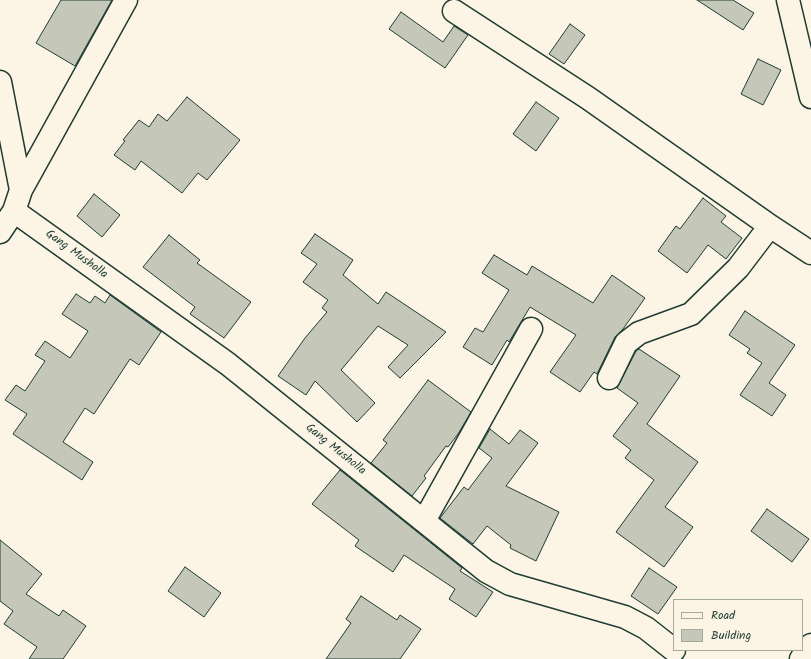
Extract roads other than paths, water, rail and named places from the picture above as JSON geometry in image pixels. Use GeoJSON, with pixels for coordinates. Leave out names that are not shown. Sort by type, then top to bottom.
{"type":"FeatureCollection","features":[{"type":"Feature","properties":{"kind":"street"},"geometry":{"type":"LineString","coordinates":[[0,232],[14,211],[21,190],[126,0]]}},
{"type":"Feature","properties":{"kind":"street"},"geometry":{"type":"LineString","coordinates":[[788,0],[811,97]]}},
{"type":"Feature","properties":{"kind":"street"},"geometry":{"type":"LineString","coordinates":[[454,11],[588,98],[770,226],[811,253]]}},
{"type":"Feature","properties":{"kind":"street"},"geometry":{"type":"LineString","coordinates":[[0,82],[21,190]]}},
{"type":"Feature","properties":{"kind":"street","name":"Gang Musholla"},"geometry":{"type":"LineString","coordinates":[[14,211],[228,364],[486,571],[510,584],[625,617],[646,628],[673,649]]}},
{"type":"Feature","properties":{"kind":"street"},"geometry":{"type":"LineString","coordinates":[[609,378],[626,343],[639,333],[691,314],[738,268],[770,226]]}},
{"type":"Feature","properties":{"kind":"street"},"geometry":{"type":"LineString","coordinates":[[424,521],[531,329]]}},
{"type":"Feature","properties":{"kind":"street"},"geometry":{"type":"LineString","coordinates":[[801,659],[811,645]]}},
{"type":"Feature","properties":{"kind":"street","name":"Gang Musholla"},"geometry":{"type":"LineString","coordinates":[[675,651],[684,659]]}}]}
